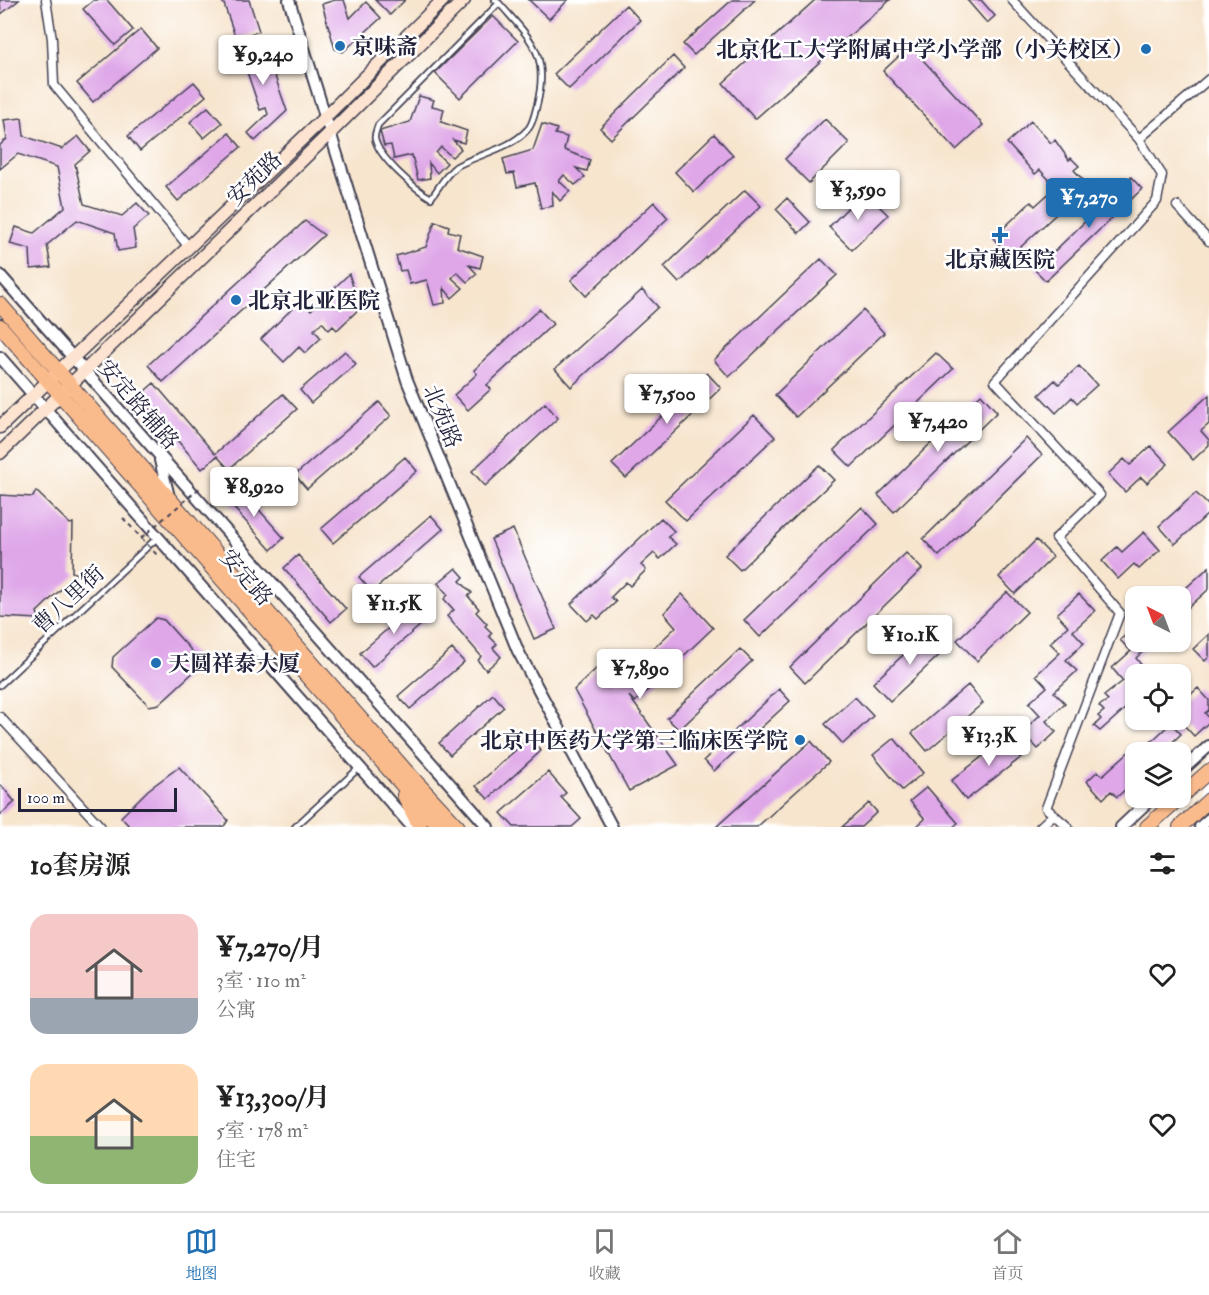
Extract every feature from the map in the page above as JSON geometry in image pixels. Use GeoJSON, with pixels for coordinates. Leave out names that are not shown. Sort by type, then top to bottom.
{"type":"FeatureCollection","features":[{"type":"Feature","properties":{"kind":"main road","name":"安苑路"},"geometry":{"type":"LineString","coordinates":[[0,427],[324,118],[443,0]]}},
{"type":"Feature","properties":{"kind":"main road","name":"安苑路"},"geometry":{"type":"LineString","coordinates":[[0,453],[464,0]]}},
{"type":"Feature","properties":{"kind":"main road","name":"安定路"},"geometry":{"type":"LineString","coordinates":[[0,304],[54,377],[396,780],[439,827]]}},
{"type":"Feature","properties":{"kind":"main road","name":"安定路"},"geometry":{"type":"LineString","coordinates":[[0,326],[54,377]]}},
{"type":"Feature","properties":{"kind":"main road","name":"安定路"},"geometry":{"type":"LineString","coordinates":[[65,390],[169,498],[406,771],[458,827]]}},
{"type":"Feature","properties":{"kind":"main road"},"geometry":{"type":"LineString","coordinates":[[1191,787],[1209,771]]}},
{"type":"Feature","properties":{"kind":"main road"},"geometry":{"type":"LineString","coordinates":[[396,780],[420,827]]}},
{"type":"Feature","properties":{"kind":"main road"},"geometry":{"type":"LineString","coordinates":[[1180,827],[1209,800]]}},
{"type":"Feature","properties":{"kind":"main road"},"geometry":{"type":"LineString","coordinates":[[1147,827],[1168,808]]}},
{"type":"Feature","properties":{"kind":"street"},"geometry":{"type":"LineString","coordinates":[[46,0],[52,39],[54,85],[189,247]]}},
{"type":"Feature","properties":{"kind":"street","name":"北苑路"},"geometry":{"type":"LineString","coordinates":[[289,0],[407,380],[513,640],[612,827]]}},
{"type":"Feature","properties":{"kind":"street"},"geometry":{"type":"LineString","coordinates":[[1012,0],[1139,139],[1162,175],[1156,201],[995,381],[1100,495],[1056,538],[1120,613],[1046,808],[1068,827]]}},
{"type":"Feature","properties":{"kind":"street"},"geometry":{"type":"LineString","coordinates":[[1139,139],[1209,79]]}},
{"type":"Feature","properties":{"kind":"street"},"geometry":{"type":"LineString","coordinates":[[1177,206],[1209,241]]}},
{"type":"Feature","properties":{"kind":"street","name":"安定路辅路"},"geometry":{"type":"LineString","coordinates":[[0,275],[488,827]]}},
{"type":"Feature","properties":{"kind":"street"},"geometry":{"type":"LineString","coordinates":[[0,357],[412,827]]}},
{"type":"Feature","properties":{"kind":"street","name":"安定路"},"geometry":{"type":"LineString","coordinates":[[160,457],[169,498]]}},
{"type":"Feature","properties":{"kind":"street"},"geometry":{"type":"LineString","coordinates":[[0,717],[101,827]]}},
{"type":"Feature","properties":{"kind":"street"},"geometry":{"type":"LineString","coordinates":[[1191,762],[1209,746]]}},
{"type":"Feature","properties":{"kind":"street"},"geometry":{"type":"LineString","coordinates":[[1121,827],[1141,808]]}},
{"type":"Feature","properties":{"kind":"street"},"geometry":{"type":"LineString","coordinates":[[1040,827],[1053,814]]}},
{"type":"Feature","properties":{"kind":"street"},"geometry":{"type":"LineString","coordinates":[[1200,827],[1209,819]]}},
{"type":"Feature","properties":{"kind":"lane"},"geometry":{"type":"LineString","coordinates":[[497,2],[533,43],[542,64],[542,84],[529,130],[505,145],[455,167],[431,198],[420,192],[380,152],[374,137],[378,125],[497,2]]}},
{"type":"Feature","properties":{"kind":"lane","name":"曹八里街"},"geometry":{"type":"LineString","coordinates":[[0,685],[158,537]]}},
{"type":"Feature","properties":{"kind":"lane"},"geometry":{"type":"LineString","coordinates":[[295,827],[360,768]]}},
{"type":"Feature","properties":{"kind":"path"},"geometry":{"type":"LineString","coordinates":[[141,538],[202,486]]}},
{"type":"Feature","properties":{"kind":"path"},"geometry":{"type":"LineString","coordinates":[[123,518],[157,555]]}},
{"type":"Feature","properties":{"kind":"building"},"geometry":{"type":"Polygon","coordinates":[[[0,0],[19,0],[1,14],[0,0]]]}},
{"type":"Feature","properties":{"kind":"building"},"geometry":{"type":"Polygon","coordinates":[[[94,0],[107,0],[133,30],[115,45],[83,9],[94,0]]]}},
{"type":"Feature","properties":{"kind":"building"},"geometry":{"type":"Polygon","coordinates":[[[220,0],[249,0],[259,31],[236,39],[224,4],[220,0]]]}},
{"type":"Feature","properties":{"kind":"building"},"geometry":{"type":"Polygon","coordinates":[[[344,0],[350,18],[366,2],[381,18],[343,52],[335,49],[322,4],[344,0]]]}},
{"type":"Feature","properties":{"kind":"building"},"geometry":{"type":"Polygon","coordinates":[[[375,0],[405,0],[390,15],[375,0]]]}},
{"type":"Feature","properties":{"kind":"building"},"geometry":{"type":"Polygon","coordinates":[[[529,0],[568,0],[549,19],[529,0]]]}},
{"type":"Feature","properties":{"kind":"building"},"geometry":{"type":"Polygon","coordinates":[[[732,0],[755,0],[694,55],[683,44],[732,0]]]}},
{"type":"Feature","properties":{"kind":"building"},"geometry":{"type":"Polygon","coordinates":[[[815,0],[890,0],[755,119],[723,83],[815,0]]]}},
{"type":"Feature","properties":{"kind":"building"},"geometry":{"type":"Polygon","coordinates":[[[967,0],[981,0],[995,16],[987,23],[967,0]]]}},
{"type":"Feature","properties":{"kind":"building"},"geometry":{"type":"Polygon","coordinates":[[[626,5],[640,20],[569,89],[554,74],[626,5]]]}},
{"type":"Feature","properties":{"kind":"building"},"geometry":{"type":"Polygon","coordinates":[[[493,16],[518,41],[460,98],[435,73],[493,16]]]}},
{"type":"Feature","properties":{"kind":"building"},"geometry":{"type":"Polygon","coordinates":[[[141,29],[157,48],[93,102],[77,83],[141,29]]]}},
{"type":"Feature","properties":{"kind":"building"},"geometry":{"type":"Polygon","coordinates":[[[262,39],[287,111],[255,141],[248,133],[268,114],[266,108],[260,110],[239,48],[262,39]]]}},
{"type":"Feature","properties":{"kind":"building"},"geometry":{"type":"Polygon","coordinates":[[[910,46],[983,125],[956,150],[883,71],[910,46]]]}},
{"type":"Feature","properties":{"kind":"building"},"geometry":{"type":"Polygon","coordinates":[[[673,56],[684,68],[611,139],[600,128],[673,56]]]}},
{"type":"Feature","properties":{"kind":"building"},"geometry":{"type":"Polygon","coordinates":[[[194,82],[206,96],[140,151],[128,136],[194,82]]]}},
{"type":"Feature","properties":{"kind":"building"},"geometry":{"type":"Polygon","coordinates":[[[419,96],[434,100],[432,106],[444,109],[441,122],[467,131],[464,143],[453,140],[461,149],[452,157],[441,147],[436,153],[447,163],[437,173],[429,163],[430,178],[418,180],[412,155],[394,159],[391,145],[384,146],[380,131],[410,122],[419,96]]]}},
{"type":"Feature","properties":{"kind":"building"},"geometry":{"type":"Polygon","coordinates":[[[208,107],[222,123],[204,138],[190,122],[208,107]]]}},
{"type":"Feature","properties":{"kind":"building"},"geometry":{"type":"Polygon","coordinates":[[[22,118],[24,136],[62,149],[78,136],[90,151],[75,164],[84,204],[122,216],[137,203],[149,216],[133,229],[136,248],[118,251],[115,233],[77,220],[47,245],[51,267],[31,269],[30,249],[10,244],[16,227],[34,233],[65,207],[57,167],[18,154],[0,169],[0,145],[7,139],[4,120],[22,118]]]}},
{"type":"Feature","properties":{"kind":"building"},"geometry":{"type":"Polygon","coordinates":[[[825,119],[849,143],[809,183],[785,159],[825,119]]]}},
{"type":"Feature","properties":{"kind":"building"},"geometry":{"type":"Polygon","coordinates":[[[1031,121],[1051,143],[1055,140],[1069,160],[1071,158],[1079,166],[1074,170],[1085,182],[1066,200],[1068,203],[1010,257],[993,238],[1031,202],[1035,206],[1056,187],[1040,170],[1035,174],[1007,143],[1031,121]]]}},
{"type":"Feature","properties":{"kind":"building"},"geometry":{"type":"Polygon","coordinates":[[[542,124],[557,129],[555,134],[567,137],[564,150],[590,160],[587,171],[576,168],[585,177],[575,185],[564,175],[559,181],[570,191],[560,201],[552,191],[553,206],[541,208],[535,183],[517,187],[514,173],[507,174],[503,159],[533,150],[542,124]]]}},
{"type":"Feature","properties":{"kind":"building"},"geometry":{"type":"Polygon","coordinates":[[[229,133],[241,147],[178,201],[166,187],[229,133]]]}},
{"type":"Feature","properties":{"kind":"building"},"geometry":{"type":"Polygon","coordinates":[[[714,134],[733,155],[694,192],[675,172],[714,134]]]}},
{"type":"Feature","properties":{"kind":"building"},"geometry":{"type":"Polygon","coordinates":[[[1131,177],[1142,189],[1046,281],[1035,270],[1131,177]]]}},
{"type":"Feature","properties":{"kind":"building"},"geometry":{"type":"Polygon","coordinates":[[[745,190],[761,206],[679,283],[664,267],[745,190]]]}},
{"type":"Feature","properties":{"kind":"building"},"geometry":{"type":"Polygon","coordinates":[[[864,191],[888,215],[852,250],[829,227],[864,191]]]}},
{"type":"Feature","properties":{"kind":"building"},"geometry":{"type":"Polygon","coordinates":[[[787,198],[810,222],[799,233],[776,209],[787,198]]]}},
{"type":"Feature","properties":{"kind":"building"},"geometry":{"type":"Polygon","coordinates":[[[654,202],[668,218],[586,296],[571,280],[654,202]]]}},
{"type":"Feature","properties":{"kind":"building","name":"北京北亚医院"},"geometry":{"type":"Polygon","coordinates":[[[305,221],[324,235],[163,382],[148,365],[305,221]]]}},
{"type":"Feature","properties":{"kind":"building"},"geometry":{"type":"Polygon","coordinates":[[[435,221],[449,226],[448,231],[460,234],[457,247],[483,256],[480,268],[469,265],[477,274],[467,282],[457,272],[452,278],[463,288],[452,298],[444,288],[445,303],[434,305],[427,280],[410,284],[406,270],[400,271],[396,256],[426,247],[435,221]]]}},
{"type":"Feature","properties":{"kind":"building"},"geometry":{"type":"Polygon","coordinates":[[[821,259],[837,275],[729,377],[714,360],[821,259]]]}},
{"type":"Feature","properties":{"kind":"building"},"geometry":{"type":"Polygon","coordinates":[[[349,274],[360,308],[337,330],[333,326],[329,330],[322,322],[314,330],[321,338],[305,353],[299,347],[284,362],[261,339],[301,300],[311,310],[349,274]]]}},
{"type":"Feature","properties":{"kind":"building"},"geometry":{"type":"Polygon","coordinates":[[[642,290],[658,307],[571,387],[555,369],[642,290]]]}},
{"type":"Feature","properties":{"kind":"building"},"geometry":{"type":"Polygon","coordinates":[[[539,309],[553,324],[487,385],[491,389],[468,410],[454,395],[477,374],[474,370],[539,309]]]}},
{"type":"Feature","properties":{"kind":"building"},"geometry":{"type":"Polygon","coordinates":[[[863,310],[884,333],[796,417],[775,395],[863,310]]]}},
{"type":"Feature","properties":{"kind":"building"},"geometry":{"type":"Polygon","coordinates":[[[345,351],[356,364],[311,403],[300,390],[345,351]]]}},
{"type":"Feature","properties":{"kind":"building"},"geometry":{"type":"Polygon","coordinates":[[[936,353],[953,369],[851,467],[834,450],[936,353]]]}},
{"type":"Feature","properties":{"kind":"building"},"geometry":{"type":"Polygon","coordinates":[[[1079,366],[1097,385],[1077,403],[1072,397],[1056,413],[1039,395],[1055,380],[1059,384],[1079,366]]]}},
{"type":"Feature","properties":{"kind":"building"},"geometry":{"type":"Polygon","coordinates":[[[707,373],[721,388],[626,478],[612,464],[707,373]]]}},
{"type":"Feature","properties":{"kind":"building"},"geometry":{"type":"Polygon","coordinates":[[[154,383],[215,454],[283,394],[297,409],[229,469],[217,456],[202,469],[139,396],[154,383]]]}},
{"type":"Feature","properties":{"kind":"building"},"geometry":{"type":"Polygon","coordinates":[[[981,394],[997,412],[894,512],[878,495],[981,394]]]}},
{"type":"Feature","properties":{"kind":"building"},"geometry":{"type":"Polygon","coordinates":[[[1209,395],[1209,424],[1201,431],[1209,440],[1209,445],[1193,460],[1168,432],[1209,395]]]}},
{"type":"Feature","properties":{"kind":"building"},"geometry":{"type":"Polygon","coordinates":[[[379,402],[391,416],[307,489],[295,475],[379,402]]]}},
{"type":"Feature","properties":{"kind":"building"},"geometry":{"type":"Polygon","coordinates":[[[545,403],[558,418],[485,486],[472,471],[545,403]]]}},
{"type":"Feature","properties":{"kind":"building"},"geometry":{"type":"Polygon","coordinates":[[[754,415],[775,437],[686,521],[665,500],[754,415]]]}},
{"type":"Feature","properties":{"kind":"building"},"geometry":{"type":"Polygon","coordinates":[[[1026,438],[1042,455],[939,556],[923,539],[1026,438]]]}},
{"type":"Feature","properties":{"kind":"building"},"geometry":{"type":"Polygon","coordinates":[[[1151,446],[1168,464],[1147,483],[1141,477],[1125,492],[1108,474],[1124,459],[1130,465],[1151,446]]]}},
{"type":"Feature","properties":{"kind":"building"},"geometry":{"type":"Polygon","coordinates":[[[405,457],[417,471],[333,543],[321,529],[405,457]]]}},
{"type":"Feature","properties":{"kind":"building"},"geometry":{"type":"Polygon","coordinates":[[[819,465],[834,480],[740,570],[725,555],[819,465]]]}},
{"type":"Feature","properties":{"kind":"building"},"geometry":{"type":"Polygon","coordinates":[[[238,486],[284,538],[271,550],[225,498],[238,486]]]}},
{"type":"Feature","properties":{"kind":"building"},"geometry":{"type":"Polygon","coordinates":[[[36,491],[70,524],[73,523],[72,572],[77,574],[37,612],[39,619],[0,617],[0,495],[33,497],[36,491]]]}},
{"type":"Feature","properties":{"kind":"building"},"geometry":{"type":"Polygon","coordinates":[[[1196,493],[1209,506],[1209,513],[1175,544],[1159,526],[1196,493]]]}},
{"type":"Feature","properties":{"kind":"building"},"geometry":{"type":"Polygon","coordinates":[[[862,507],[878,524],[760,637],[744,620],[862,507]]]}},
{"type":"Feature","properties":{"kind":"building"},"geometry":{"type":"Polygon","coordinates":[[[431,515],[443,529],[372,592],[359,577],[431,515]]]}},
{"type":"Feature","properties":{"kind":"building"},"geometry":{"type":"Polygon","coordinates":[[[661,518],[674,531],[668,537],[676,544],[660,559],[654,553],[641,565],[646,570],[630,586],[626,582],[611,597],[616,602],[598,619],[594,615],[587,621],[571,604],[661,518]]]}},
{"type":"Feature","properties":{"kind":"building"},"geometry":{"type":"Polygon","coordinates":[[[513,529],[556,629],[534,639],[491,539],[513,529]]]}},
{"type":"Feature","properties":{"kind":"building"},"geometry":{"type":"Polygon","coordinates":[[[1144,532],[1160,550],[1139,569],[1134,564],[1118,579],[1102,561],[1117,547],[1122,552],[1144,532]]]}},
{"type":"Feature","properties":{"kind":"building"},"geometry":{"type":"Polygon","coordinates":[[[1036,540],[1053,557],[1015,594],[999,577],[1036,540]]]}},
{"type":"Feature","properties":{"kind":"building"},"geometry":{"type":"Polygon","coordinates":[[[906,553],[922,569],[805,683],[790,667],[906,553]]]}},
{"type":"Feature","properties":{"kind":"building"},"geometry":{"type":"Polygon","coordinates":[[[298,555],[346,609],[331,622],[284,568],[298,555]]]}},
{"type":"Feature","properties":{"kind":"building"},"geometry":{"type":"Polygon","coordinates":[[[1209,567],[1209,589],[1191,605],[1191,586],[1188,586],[1209,567]]]}},
{"type":"Feature","properties":{"kind":"building"},"geometry":{"type":"Polygon","coordinates":[[[456,568],[464,577],[460,581],[472,593],[468,596],[479,609],[476,612],[492,633],[489,636],[497,644],[493,648],[501,657],[486,670],[478,661],[481,656],[447,616],[454,610],[444,599],[448,595],[438,583],[456,568]]]}},
{"type":"Feature","properties":{"kind":"building"},"geometry":{"type":"Polygon","coordinates":[[[1007,592],[1027,612],[977,661],[957,640],[1007,592]]]}},
{"type":"Feature","properties":{"kind":"building"},"geometry":{"type":"Polygon","coordinates":[[[682,594],[713,628],[635,702],[629,696],[678,765],[629,791],[574,690],[600,665],[617,683],[676,627],[664,613],[682,594]]]}},
{"type":"Feature","properties":{"kind":"building"},"geometry":{"type":"Polygon","coordinates":[[[1079,594],[1095,611],[1073,631],[1084,643],[1066,660],[1077,671],[1054,692],[1065,703],[1046,721],[1056,732],[1038,749],[1022,732],[1040,715],[1029,703],[1047,687],[1036,675],[1060,653],[1050,643],[1068,626],[1057,614],[1079,594]]]}},
{"type":"Feature","properties":{"kind":"building"},"geometry":{"type":"Polygon","coordinates":[[[416,604],[429,618],[372,667],[360,653],[416,604]]]}},
{"type":"Feature","properties":{"kind":"building","name":"天圆祥泰大厦"},"geometry":{"type":"Polygon","coordinates":[[[156,618],[164,620],[199,659],[199,667],[159,704],[149,706],[112,667],[113,657],[156,618]]]}},
{"type":"Feature","properties":{"kind":"building"},"geometry":{"type":"Polygon","coordinates":[[[929,631],[946,649],[890,701],[873,683],[929,631]]]}},
{"type":"Feature","properties":{"kind":"building"},"geometry":{"type":"Polygon","coordinates":[[[1209,634],[1209,657],[1205,661],[1193,649],[1209,634]]]}},
{"type":"Feature","properties":{"kind":"building"},"geometry":{"type":"Polygon","coordinates":[[[1125,636],[1125,645],[1120,640],[1125,636]]]}},
{"type":"Feature","properties":{"kind":"building"},"geometry":{"type":"Polygon","coordinates":[[[452,649],[464,662],[410,709],[398,696],[452,649]]]}},
{"type":"Feature","properties":{"kind":"building"},"geometry":{"type":"Polygon","coordinates":[[[740,649],[752,661],[679,730],[667,718],[740,649]]]}},
{"type":"Feature","properties":{"kind":"building"},"geometry":{"type":"Polygon","coordinates":[[[1130,652],[1142,652],[1136,658],[1140,664],[1125,664],[1125,709],[1100,731],[1094,726],[1101,719],[1098,716],[1104,711],[1099,706],[1108,700],[1104,696],[1123,681],[1112,668],[1130,652]]]}},
{"type":"Feature","properties":{"kind":"building"},"geometry":{"type":"Polygon","coordinates":[[[968,685],[983,703],[927,751],[912,733],[968,685]]]}},
{"type":"Feature","properties":{"kind":"building"},"geometry":{"type":"Polygon","coordinates":[[[1198,688],[1209,700],[1209,710],[1205,713],[1209,722],[1194,736],[1188,730],[1191,730],[1191,694],[1198,688]]]}},
{"type":"Feature","properties":{"kind":"building"},"geometry":{"type":"Polygon","coordinates":[[[779,689],[790,701],[714,771],[704,760],[779,689]]]}},
{"type":"Feature","properties":{"kind":"building"},"geometry":{"type":"Polygon","coordinates":[[[493,694],[504,707],[450,755],[439,743],[493,694]]]}},
{"type":"Feature","properties":{"kind":"building"},"geometry":{"type":"Polygon","coordinates":[[[855,697],[873,716],[843,744],[825,724],[855,697]]]}},
{"type":"Feature","properties":{"kind":"building"},"geometry":{"type":"Polygon","coordinates":[[[1164,730],[1177,730],[1181,734],[1173,742],[1151,742],[1164,730]]]}},
{"type":"Feature","properties":{"kind":"building"},"geometry":{"type":"Polygon","coordinates":[[[1011,734],[1027,753],[966,800],[951,781],[1011,734]]]}},
{"type":"Feature","properties":{"kind":"building"},"geometry":{"type":"Polygon","coordinates":[[[529,738],[541,751],[488,799],[476,786],[529,738]]]}},
{"type":"Feature","properties":{"kind":"building"},"geometry":{"type":"Polygon","coordinates":[[[894,738],[923,773],[902,790],[873,755],[894,738]]]}},
{"type":"Feature","properties":{"kind":"building"},"geometry":{"type":"Polygon","coordinates":[[[811,741],[829,762],[757,827],[716,827],[811,741]]]}},
{"type":"Feature","properties":{"kind":"building"},"geometry":{"type":"Polygon","coordinates":[[[1125,755],[1125,790],[1117,797],[1111,791],[1103,799],[1087,781],[1098,771],[1102,776],[1125,755]]]}},
{"type":"Feature","properties":{"kind":"building"},"geometry":{"type":"Polygon","coordinates":[[[179,767],[228,820],[225,825],[222,827],[130,827],[121,817],[148,790],[179,767]]]}},
{"type":"Feature","properties":{"kind":"building"},"geometry":{"type":"Polygon","coordinates":[[[548,772],[566,793],[561,797],[581,819],[572,827],[514,827],[501,813],[548,772]]]}},
{"type":"Feature","properties":{"kind":"building"},"geometry":{"type":"Polygon","coordinates":[[[1,785],[15,802],[0,815],[0,787],[1,785]]]}},
{"type":"Feature","properties":{"kind":"building"},"geometry":{"type":"Polygon","coordinates":[[[927,787],[958,823],[953,827],[916,827],[925,819],[910,801],[927,787]]]}},
{"type":"Feature","properties":{"kind":"building"},"geometry":{"type":"Polygon","coordinates":[[[869,803],[877,812],[861,827],[842,827],[869,803]]]}},
{"type":"Feature","properties":{"kind":"place","name":"京味斋"},"geometry":{"type":"Point","coordinates":[340,46]}},
{"type":"Feature","properties":{"kind":"place","name":"北京化工大学附属中学小学部（小关校区）"},"geometry":{"type":"Point","coordinates":[1146,49]}},
{"type":"Feature","properties":{"kind":"place","name":"北京藏医院"},"geometry":{"type":"Point","coordinates":[1000,235]}},
{"type":"Feature","properties":{"kind":"place","name":"北京北亚医院"},"geometry":{"type":"Point","coordinates":[236,300]}},
{"type":"Feature","properties":{"kind":"place","name":"天圆祥泰大厦"},"geometry":{"type":"Point","coordinates":[156,663]}},
{"type":"Feature","properties":{"kind":"place","name":"北京中医药大学第三临床医学院"},"geometry":{"type":"Point","coordinates":[800,740]}}]}
